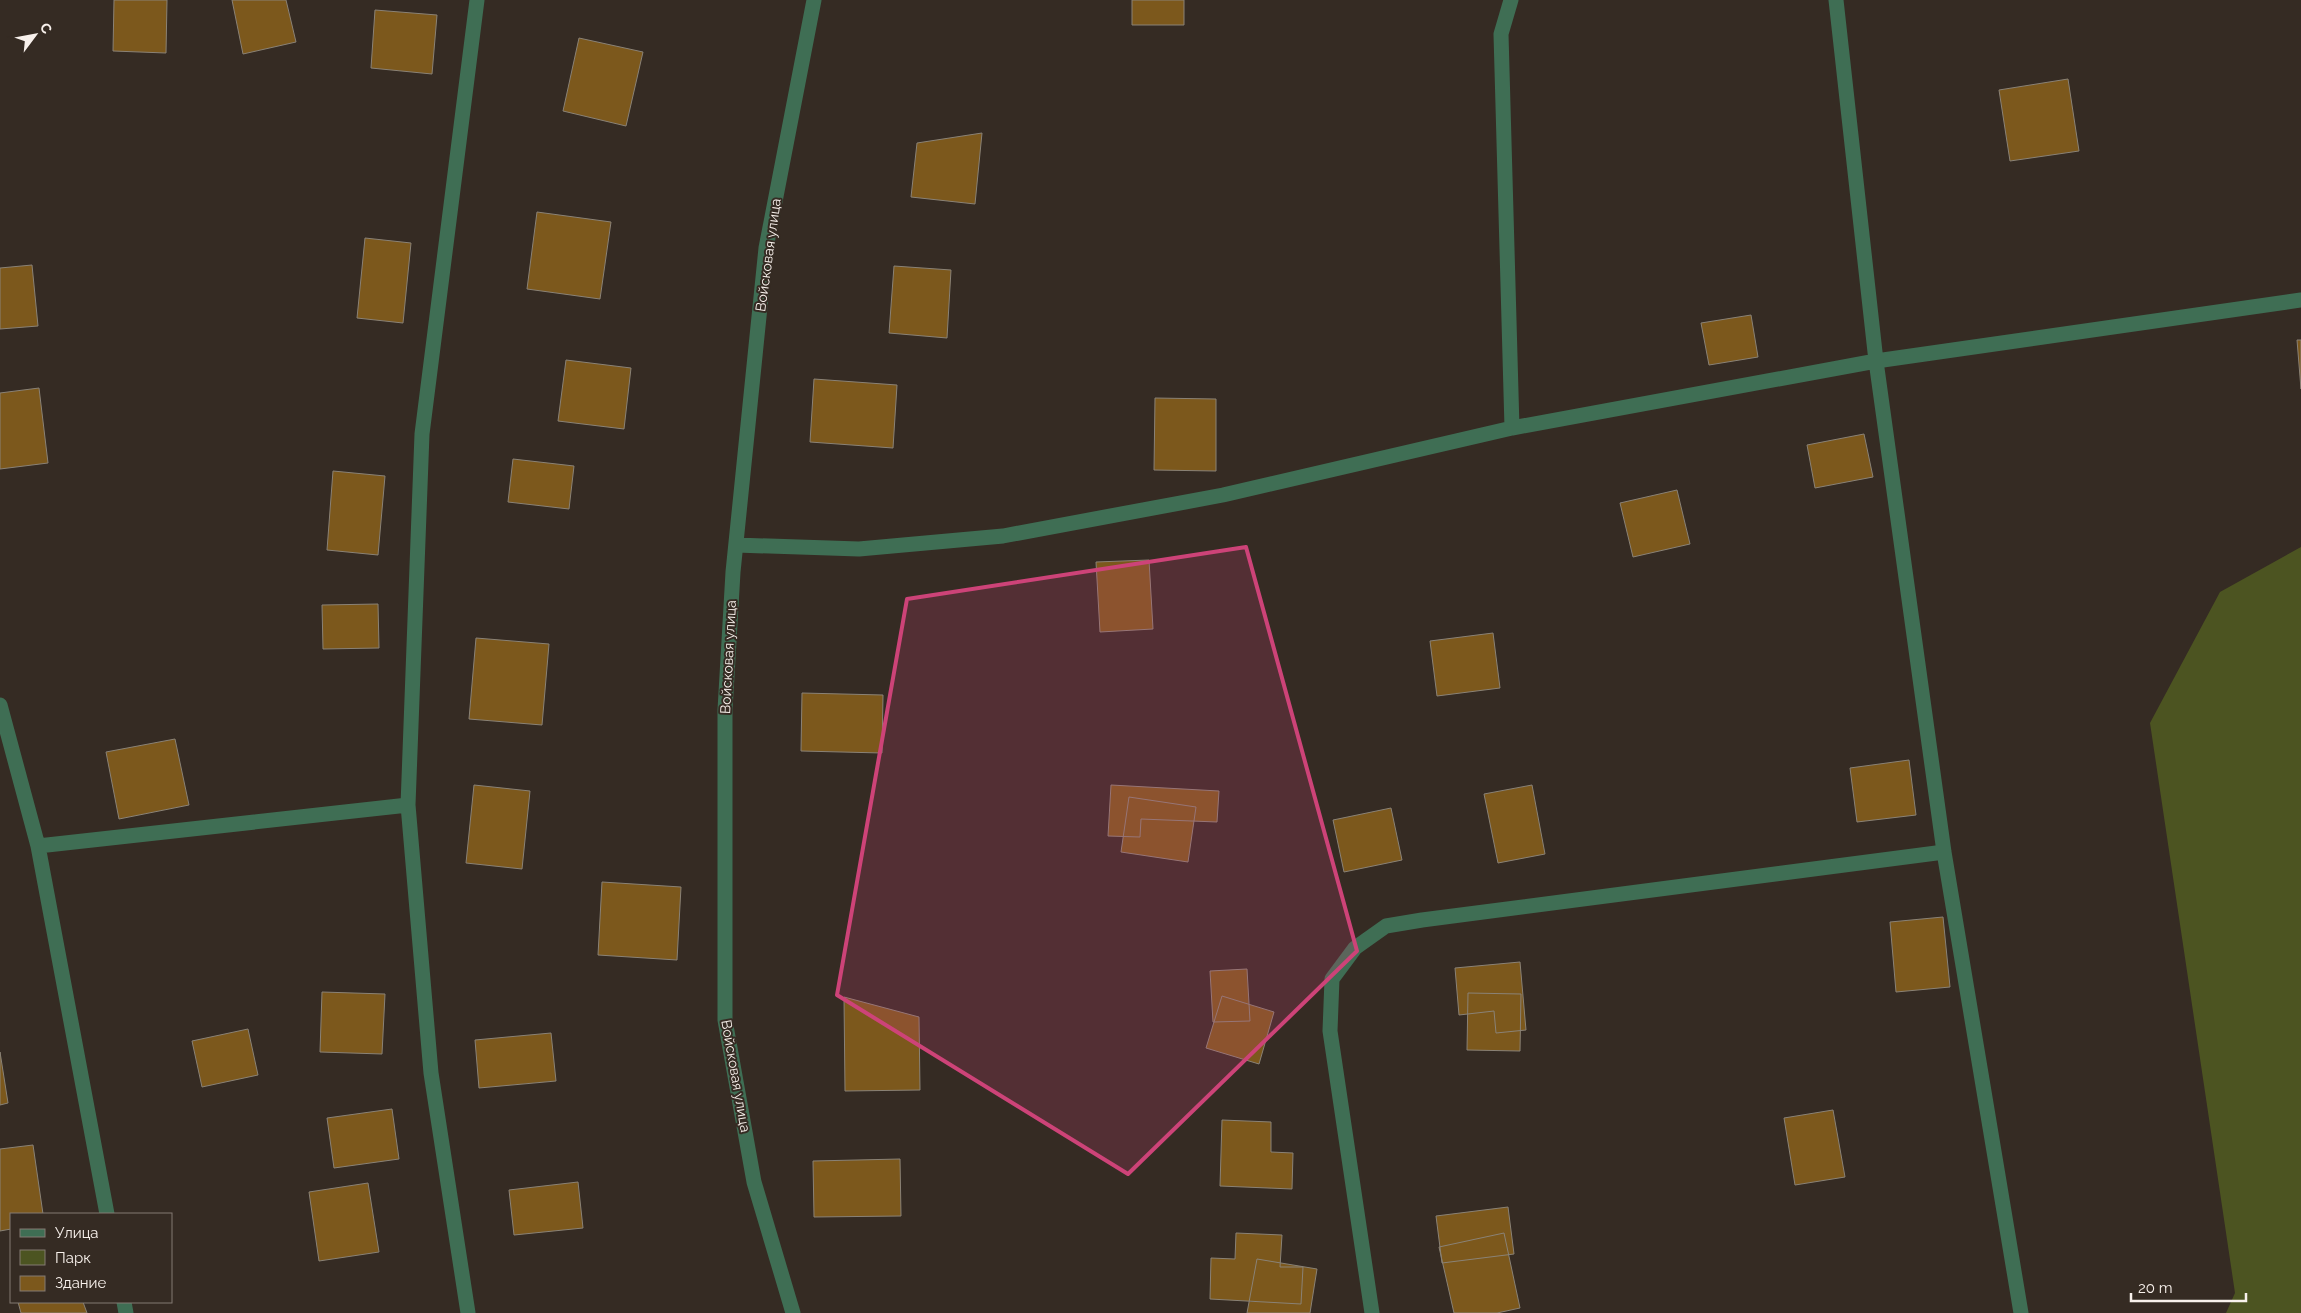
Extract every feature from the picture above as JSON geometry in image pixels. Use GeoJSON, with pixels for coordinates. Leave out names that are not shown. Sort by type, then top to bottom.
{"type":"FeatureCollection","features":[{"type":"Feature","properties":{"kind":"street"},"geometry":{"type":"LineString","coordinates":[[468,1313],[431,1072],[408,805],[422,434],[477,0]]}},
{"type":"Feature","properties":{"kind":"street","name":"Войсковая улица"},"geometry":{"type":"LineString","coordinates":[[793,1313],[754,1182],[725,1020],[725,710],[736,545],[766,248],[814,0]]}},
{"type":"Feature","properties":{"kind":"street"},"geometry":{"type":"LineString","coordinates":[[1511,0],[1501,34],[1512,428]]}},
{"type":"Feature","properties":{"kind":"street"},"geometry":{"type":"LineString","coordinates":[[1836,0],[1876,361],[1944,852],[2021,1313]]}},
{"type":"Feature","properties":{"kind":"street"},"geometry":{"type":"LineString","coordinates":[[736,545],[858,549],[1003,536],[1223,495],[1512,428],[1876,361],[2301,300]]}},
{"type":"Feature","properties":{"kind":"street"},"geometry":{"type":"LineString","coordinates":[[0,705],[38,846],[107,1213]]}},
{"type":"Feature","properties":{"kind":"street"},"geometry":{"type":"LineString","coordinates":[[38,846],[408,805]]}},
{"type":"Feature","properties":{"kind":"street"},"geometry":{"type":"LineString","coordinates":[[1372,1313],[1330,1031],[1332,979],[1355,948],[1386,926],[1422,920],[1944,852]]}},
{"type":"Feature","properties":{"kind":"highlighted area"},"geometry":{"type":"Polygon","coordinates":[[[1246,547],[1357,951],[1128,1174],[837,995],[907,599],[1246,547]]]}},
{"type":"Feature","properties":{"kind":"green space"},"geometry":{"type":"Polygon","coordinates":[[[2301,547],[2301,1313],[2226,1313],[2235,1293],[2150,723],[2220,592],[2301,547]]]}},
{"type":"Feature","properties":{"kind":"building"},"geometry":{"type":"Polygon","coordinates":[[[114,0],[167,0],[166,53],[113,51],[114,0]]]}},
{"type":"Feature","properties":{"kind":"building"},"geometry":{"type":"Polygon","coordinates":[[[232,0],[286,0],[296,42],[243,54],[232,0]]]}},
{"type":"Feature","properties":{"kind":"building"},"geometry":{"type":"Polygon","coordinates":[[[1132,0],[1184,0],[1184,25],[1132,25],[1132,0]]]}},
{"type":"Feature","properties":{"kind":"building"},"geometry":{"type":"Polygon","coordinates":[[[375,10],[437,15],[432,74],[371,68],[375,10]]]}},
{"type":"Feature","properties":{"kind":"building"},"geometry":{"type":"Polygon","coordinates":[[[579,38],[643,52],[626,126],[563,111],[579,38]]]}},
{"type":"Feature","properties":{"kind":"building"},"geometry":{"type":"Polygon","coordinates":[[[2068,79],[2079,151],[2010,161],[1999,90],[2068,79]]]}},
{"type":"Feature","properties":{"kind":"building"},"geometry":{"type":"Polygon","coordinates":[[[982,133],[975,204],[911,197],[917,143],[982,133]]]}},
{"type":"Feature","properties":{"kind":"building"},"geometry":{"type":"Polygon","coordinates":[[[537,212],[611,222],[600,299],[527,289],[537,212]]]}},
{"type":"Feature","properties":{"kind":"building"},"geometry":{"type":"Polygon","coordinates":[[[365,238],[411,243],[403,323],[357,318],[365,238]]]}},
{"type":"Feature","properties":{"kind":"building"},"geometry":{"type":"Polygon","coordinates":[[[32,265],[38,326],[0,329],[0,268],[32,265]]]}},
{"type":"Feature","properties":{"kind":"building"},"geometry":{"type":"Polygon","coordinates":[[[894,266],[951,270],[947,338],[889,333],[894,266]]]}},
{"type":"Feature","properties":{"kind":"building"},"geometry":{"type":"Polygon","coordinates":[[[1751,315],[1758,357],[1709,365],[1701,323],[1751,315]]]}},
{"type":"Feature","properties":{"kind":"building"},"geometry":{"type":"Polygon","coordinates":[[[2297,340],[2301,340],[2301,389],[2297,340]]]}},
{"type":"Feature","properties":{"kind":"building"},"geometry":{"type":"Polygon","coordinates":[[[566,360],[631,368],[624,429],[558,421],[566,360]]]}},
{"type":"Feature","properties":{"kind":"building"},"geometry":{"type":"Polygon","coordinates":[[[814,379],[897,385],[893,448],[810,442],[814,379]]]}},
{"type":"Feature","properties":{"kind":"building"},"geometry":{"type":"Polygon","coordinates":[[[39,388],[48,463],[0,469],[0,393],[39,388]]]}},
{"type":"Feature","properties":{"kind":"building"},"geometry":{"type":"Polygon","coordinates":[[[1155,398],[1216,399],[1216,471],[1154,470],[1155,398]]]}},
{"type":"Feature","properties":{"kind":"building"},"geometry":{"type":"Polygon","coordinates":[[[1864,434],[1873,477],[1815,488],[1807,445],[1864,434]]]}},
{"type":"Feature","properties":{"kind":"building"},"geometry":{"type":"Polygon","coordinates":[[[513,459],[574,466],[569,509],[508,502],[513,459]]]}},
{"type":"Feature","properties":{"kind":"building"},"geometry":{"type":"Polygon","coordinates":[[[333,471],[385,476],[378,555],[327,550],[333,471]]]}},
{"type":"Feature","properties":{"kind":"building"},"geometry":{"type":"Polygon","coordinates":[[[1677,490],[1690,544],[1633,557],[1620,503],[1677,490]]]}},
{"type":"Feature","properties":{"kind":"building"},"geometry":{"type":"Polygon","coordinates":[[[1149,560],[1153,629],[1100,632],[1096,562],[1149,560]]]}},
{"type":"Feature","properties":{"kind":"building"},"geometry":{"type":"Polygon","coordinates":[[[378,604],[379,648],[323,649],[322,605],[378,604]]]}},
{"type":"Feature","properties":{"kind":"building"},"geometry":{"type":"Polygon","coordinates":[[[1493,633],[1500,688],[1437,696],[1430,641],[1493,633]]]}},
{"type":"Feature","properties":{"kind":"building"},"geometry":{"type":"Polygon","coordinates":[[[476,638],[549,644],[542,725],[469,719],[476,638]]]}},
{"type":"Feature","properties":{"kind":"building"},"geometry":{"type":"Polygon","coordinates":[[[802,693],[883,695],[882,753],[801,751],[802,693]]]}},
{"type":"Feature","properties":{"kind":"building"},"geometry":{"type":"Polygon","coordinates":[[[175,739],[189,805],[119,819],[106,752],[175,739]]]}},
{"type":"Feature","properties":{"kind":"building"},"geometry":{"type":"Polygon","coordinates":[[[1909,760],[1916,815],[1857,822],[1850,768],[1909,760]]]}},
{"type":"Feature","properties":{"kind":"building"},"geometry":{"type":"Polygon","coordinates":[[[474,785],[530,791],[522,869],[466,863],[474,785]]]}},
{"type":"Feature","properties":{"kind":"building"},"geometry":{"type":"Polygon","coordinates":[[[1111,785],[1219,791],[1217,822],[1141,819],[1140,837],[1108,836],[1111,785]]]}},
{"type":"Feature","properties":{"kind":"building"},"geometry":{"type":"Polygon","coordinates":[[[1532,785],[1545,854],[1498,863],[1484,794],[1532,785]]]}},
{"type":"Feature","properties":{"kind":"building"},"geometry":{"type":"Polygon","coordinates":[[[1129,797],[1196,807],[1188,862],[1121,852],[1129,797]]]}},
{"type":"Feature","properties":{"kind":"building"},"geometry":{"type":"Polygon","coordinates":[[[1391,808],[1402,860],[1344,872],[1333,820],[1391,808]]]}},
{"type":"Feature","properties":{"kind":"building"},"geometry":{"type":"Polygon","coordinates":[[[602,882],[681,887],[677,960],[598,955],[602,882]]]}},
{"type":"Feature","properties":{"kind":"building"},"geometry":{"type":"Polygon","coordinates":[[[1943,917],[1950,987],[1896,992],[1890,922],[1943,917]]]}},
{"type":"Feature","properties":{"kind":"building"},"geometry":{"type":"Polygon","coordinates":[[[1520,962],[1526,1030],[1496,1033],[1494,1011],[1459,1015],[1455,968],[1520,962]]]}},
{"type":"Feature","properties":{"kind":"building"},"geometry":{"type":"Polygon","coordinates":[[[1247,969],[1250,1021],[1213,1022],[1210,971],[1247,969]]]}},
{"type":"Feature","properties":{"kind":"building"},"geometry":{"type":"Polygon","coordinates":[[[322,992],[385,994],[382,1054],[320,1052],[322,992]]]}},
{"type":"Feature","properties":{"kind":"building"},"geometry":{"type":"Polygon","coordinates":[[[1468,993],[1521,994],[1520,1051],[1467,1050],[1468,993]]]}},
{"type":"Feature","properties":{"kind":"building"},"geometry":{"type":"Polygon","coordinates":[[[1222,996],[1274,1012],[1259,1064],[1206,1048],[1222,996]]]}},
{"type":"Feature","properties":{"kind":"building"},"geometry":{"type":"Polygon","coordinates":[[[844,997],[919,1017],[920,1090],[845,1091],[844,997]]]}},
{"type":"Feature","properties":{"kind":"building"},"geometry":{"type":"Polygon","coordinates":[[[248,1029],[258,1075],[202,1087],[192,1041],[248,1029]]]}},
{"type":"Feature","properties":{"kind":"building"},"geometry":{"type":"Polygon","coordinates":[[[551,1033],[556,1081],[479,1088],[475,1040],[551,1033]]]}},
{"type":"Feature","properties":{"kind":"building"},"geometry":{"type":"Polygon","coordinates":[[[0,1052],[8,1103],[0,1105],[0,1052]]]}},
{"type":"Feature","properties":{"kind":"building"},"geometry":{"type":"Polygon","coordinates":[[[392,1109],[399,1159],[334,1168],[327,1118],[392,1109]]]}},
{"type":"Feature","properties":{"kind":"building"},"geometry":{"type":"Polygon","coordinates":[[[1833,1110],[1845,1177],[1795,1185],[1784,1118],[1833,1110]]]}},
{"type":"Feature","properties":{"kind":"building"},"geometry":{"type":"Polygon","coordinates":[[[1222,1120],[1271,1122],[1271,1152],[1293,1153],[1292,1189],[1220,1186],[1222,1120]]]}},
{"type":"Feature","properties":{"kind":"building"},"geometry":{"type":"Polygon","coordinates":[[[33,1145],[43,1213],[10,1213],[10,1229],[0,1231],[0,1149],[33,1145]]]}},
{"type":"Feature","properties":{"kind":"building"},"geometry":{"type":"Polygon","coordinates":[[[900,1159],[901,1216],[814,1217],[813,1161],[900,1159]]]}},
{"type":"Feature","properties":{"kind":"building"},"geometry":{"type":"Polygon","coordinates":[[[578,1182],[583,1228],[514,1235],[509,1190],[578,1182]]]}},
{"type":"Feature","properties":{"kind":"building"},"geometry":{"type":"Polygon","coordinates":[[[368,1183],[379,1252],[319,1261],[309,1192],[368,1183]]]}},
{"type":"Feature","properties":{"kind":"building"},"geometry":{"type":"Polygon","coordinates":[[[1508,1207],[1514,1254],[1442,1263],[1436,1216],[1508,1207]]]}},
{"type":"Feature","properties":{"kind":"building"},"geometry":{"type":"Polygon","coordinates":[[[1236,1233],[1282,1235],[1280,1267],[1303,1267],[1301,1304],[1210,1299],[1211,1258],[1235,1259],[1236,1233]]]}},
{"type":"Feature","properties":{"kind":"building"},"geometry":{"type":"Polygon","coordinates":[[[1504,1233],[1520,1308],[1497,1313],[1454,1313],[1439,1247],[1504,1233]]]}},
{"type":"Feature","properties":{"kind":"building"},"geometry":{"type":"Polygon","coordinates":[[[1257,1259],[1317,1269],[1310,1313],[1247,1313],[1257,1259]]]}},
{"type":"Feature","properties":{"kind":"building"},"geometry":{"type":"Polygon","coordinates":[[[18,1303],[83,1303],[87,1313],[21,1313],[18,1303]]]}}]}
